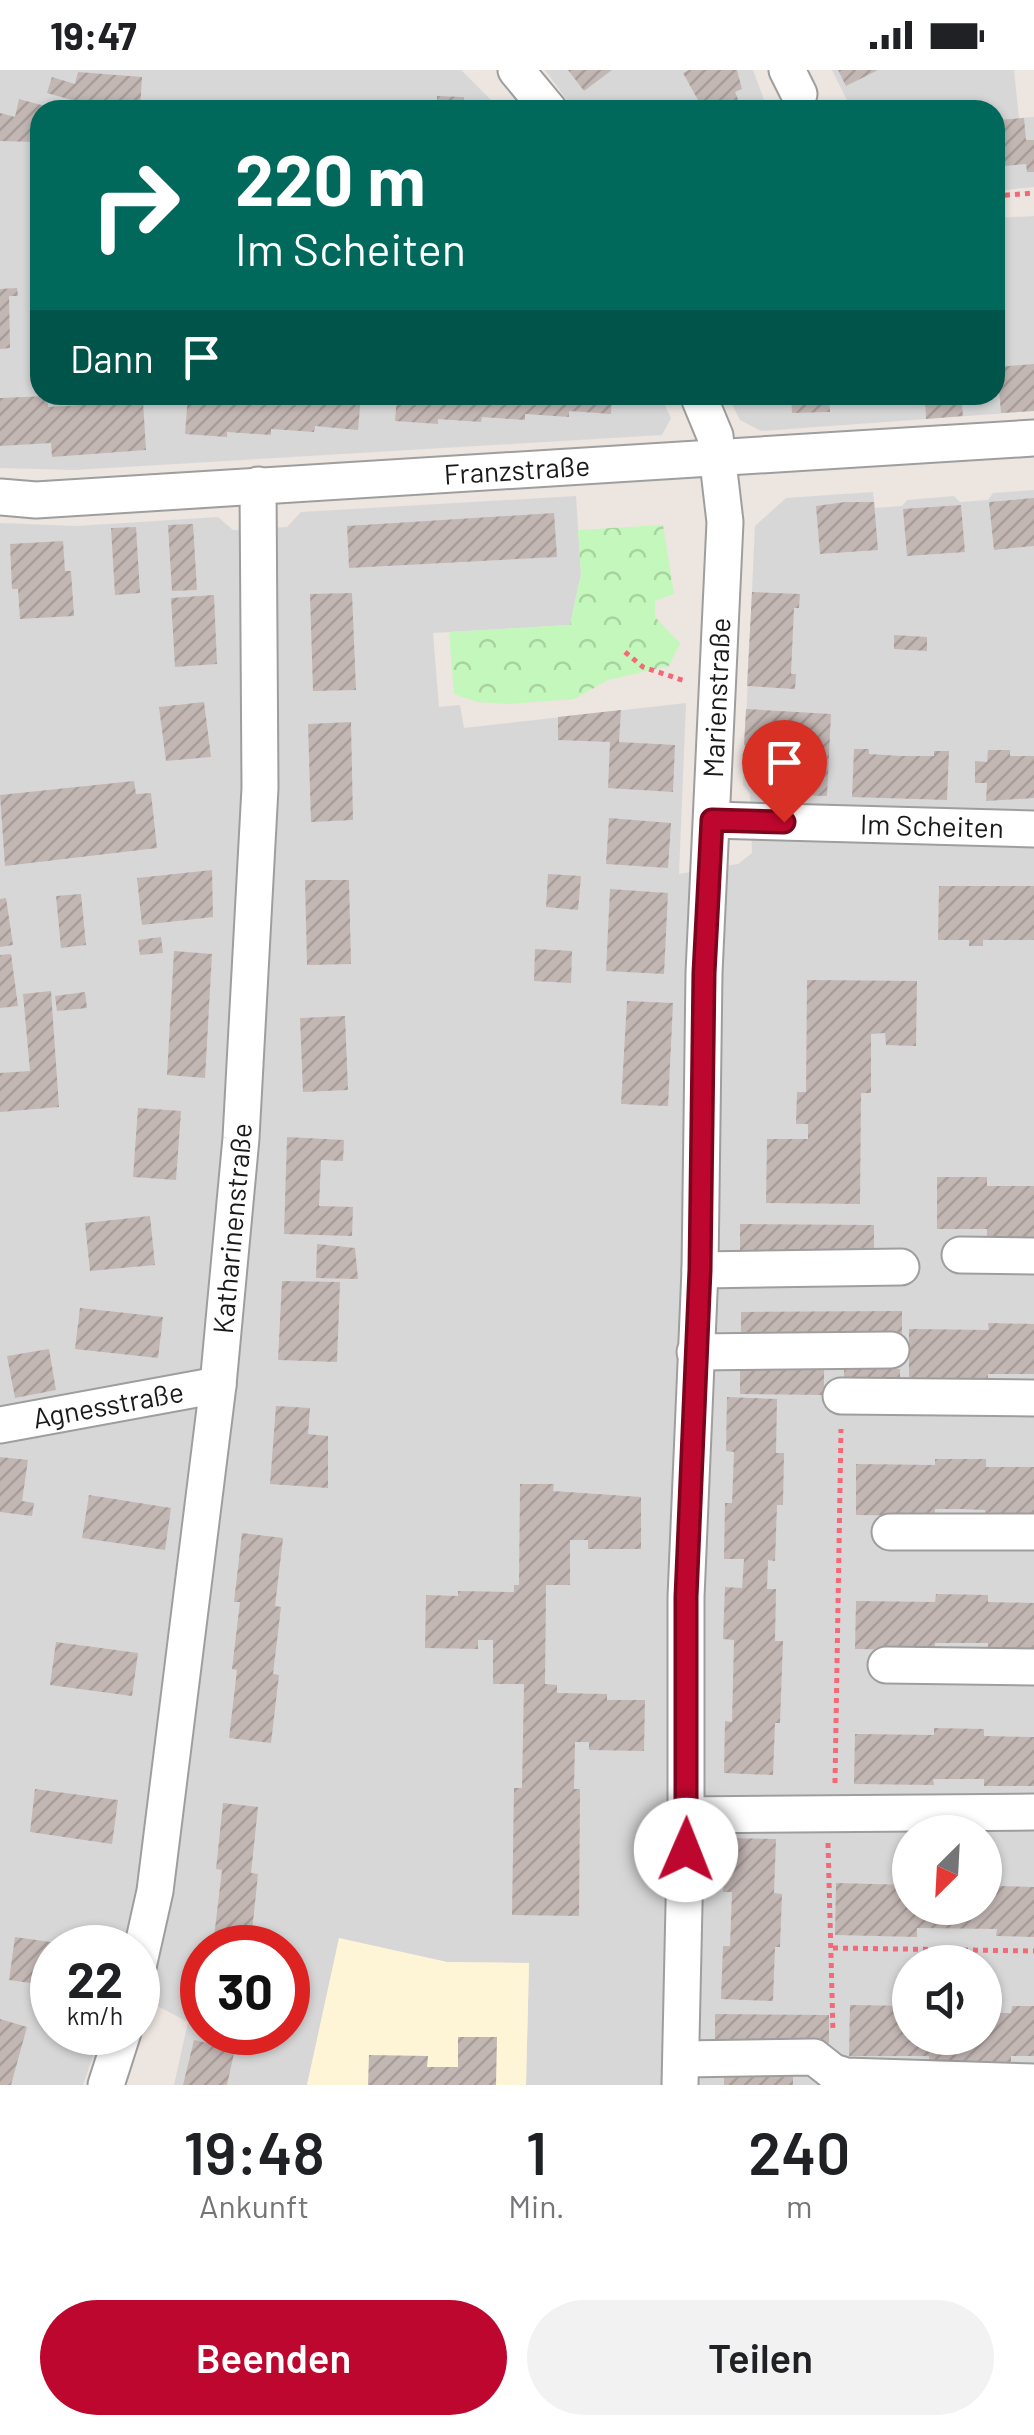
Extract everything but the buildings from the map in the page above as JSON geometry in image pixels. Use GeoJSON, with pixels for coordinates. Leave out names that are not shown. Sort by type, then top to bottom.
{"type":"FeatureCollection","features":[{"type":"Feature","properties":{"kind":"street"},"geometry":{"type":"LineString","coordinates":[[516,70],[540,100]]}},
{"type":"Feature","properties":{"kind":"street","name":"Marienstraße"},"geometry":{"type":"LineString","coordinates":[[681,2072],[686,1597],[700,1270],[704,973],[725,522],[715,436],[702,405]]}},
{"type":"Feature","properties":{"kind":"street","name":"Franzstraße"},"geometry":{"type":"LineString","coordinates":[[0,497],[36,500],[1034,438]]}},
{"type":"Feature","properties":{"kind":"street","name":"Katharinenstraße"},"geometry":{"type":"LineString","coordinates":[[147,1925],[218,1385],[242,1138],[260,788],[258,485]]}},
{"type":"Feature","properties":{"kind":"street","name":"Im Scheiten"},"geometry":{"type":"LineString","coordinates":[[712,820],[1034,829]]}},
{"type":"Feature","properties":{"kind":"street"},"geometry":{"type":"LineString","coordinates":[[960,1255],[1034,1256]]}},
{"type":"Feature","properties":{"kind":"street"},"geometry":{"type":"LineString","coordinates":[[700,1270],[901,1267]]}},
{"type":"Feature","properties":{"kind":"street"},"geometry":{"type":"LineString","coordinates":[[695,1352],[891,1350]]}},
{"type":"Feature","properties":{"kind":"street","name":"Agnesstraße"},"geometry":{"type":"LineString","coordinates":[[0,1425],[218,1385]]}},
{"type":"Feature","properties":{"kind":"street"},"geometry":{"type":"LineString","coordinates":[[841,1396],[1034,1398]]}},
{"type":"Feature","properties":{"kind":"street"},"geometry":{"type":"LineString","coordinates":[[890,1532],[1034,1532]]}},
{"type":"Feature","properties":{"kind":"street"},"geometry":{"type":"LineString","coordinates":[[886,1665],[1034,1667]]}},
{"type":"Feature","properties":{"kind":"street"},"geometry":{"type":"LineString","coordinates":[[686,1815],[1034,1812]]}},
{"type":"Feature","properties":{"kind":"street"},"geometry":{"type":"LineString","coordinates":[[106,2085],[115,2055]]}},
{"type":"Feature","properties":{"kind":"street"},"geometry":{"type":"LineString","coordinates":[[681,2072],[814,2057],[833,2072],[846,2076],[1034,2082]]}},
{"type":"Feature","properties":{"kind":"path"},"geometry":{"type":"LineString","coordinates":[[1005,195],[1034,193]]}},
{"type":"Feature","properties":{"kind":"path"},"geometry":{"type":"LineString","coordinates":[[625,652],[643,666],[684,681],[718,686]]}},
{"type":"Feature","properties":{"kind":"path"},"geometry":{"type":"LineString","coordinates":[[833,2072],[828,1842],[834,1812],[841,1396]]}},
{"type":"Feature","properties":{"kind":"path"},"geometry":{"type":"LineString","coordinates":[[833,1948],[1034,1952]]}},
{"type":"Feature","properties":{"kind":"shaded area"},"geometry":{"type":"Polygon","coordinates":[[[0,70],[461,70],[491,100],[30,100],[30,405],[665,405],[671,418],[662,435],[74,470],[0,468],[0,70]]]}},
{"type":"Feature","properties":{"kind":"shaded area"},"geometry":{"type":"Polygon","coordinates":[[[545,70],[753,70],[764,100],[567,100],[545,70]]]}},
{"type":"Feature","properties":{"kind":"shaded area"},"geometry":{"type":"Polygon","coordinates":[[[832,70],[1014,70],[1019,118],[1034,117],[1034,187],[1005,190],[1005,100],[847,100],[832,70]]]}},
{"type":"Feature","properties":{"kind":"shaded area"},"geometry":{"type":"Polygon","coordinates":[[[1034,216],[1034,411],[761,431],[740,420],[732,405],[1005,405],[1005,217],[1034,216]]]}},
{"type":"Feature","properties":{"kind":"shaded area"},"geometry":{"type":"Polygon","coordinates":[[[1034,490],[1034,2085],[526,2085],[529,1963],[447,1962],[340,1939],[307,2085],[174,2085],[181,2055],[310,2055],[310,1925],[180,1925],[180,2018],[160,2007],[160,1925],[30,1925],[30,2055],[93,2055],[83,2085],[0,2085],[0,523],[76,526],[218,517],[233,530],[287,527],[301,512],[576,496],[581,574],[570,625],[433,633],[439,707],[460,705],[464,728],[686,703],[679,874],[738,864],[752,853],[750,794],[743,785],[755,526],[786,498],[873,492],[875,508],[902,506],[907,500],[954,496],[960,502],[988,500],[993,493],[1034,490]]]}},
{"type":"Feature","properties":{"kind":"shaded area"},"geometry":{"type":"Polygon","coordinates":[[[339,1938],[447,1962],[529,1963],[526,2085],[307,2085],[339,1938]]]}},
{"type":"Feature","properties":{"kind":"green space"},"geometry":{"type":"Polygon","coordinates":[[[663,525],[674,594],[655,601],[655,617],[680,643],[669,666],[608,680],[574,699],[508,704],[477,702],[454,694],[449,632],[570,625],[581,574],[578,530],[663,525]]]}},
{"type":"Feature","properties":{"kind":"route"},"geometry":{"type":"LineString","coordinates":[[686,1850],[686,1597],[700,1270],[704,973],[712,820],[784,822]]}}]}
